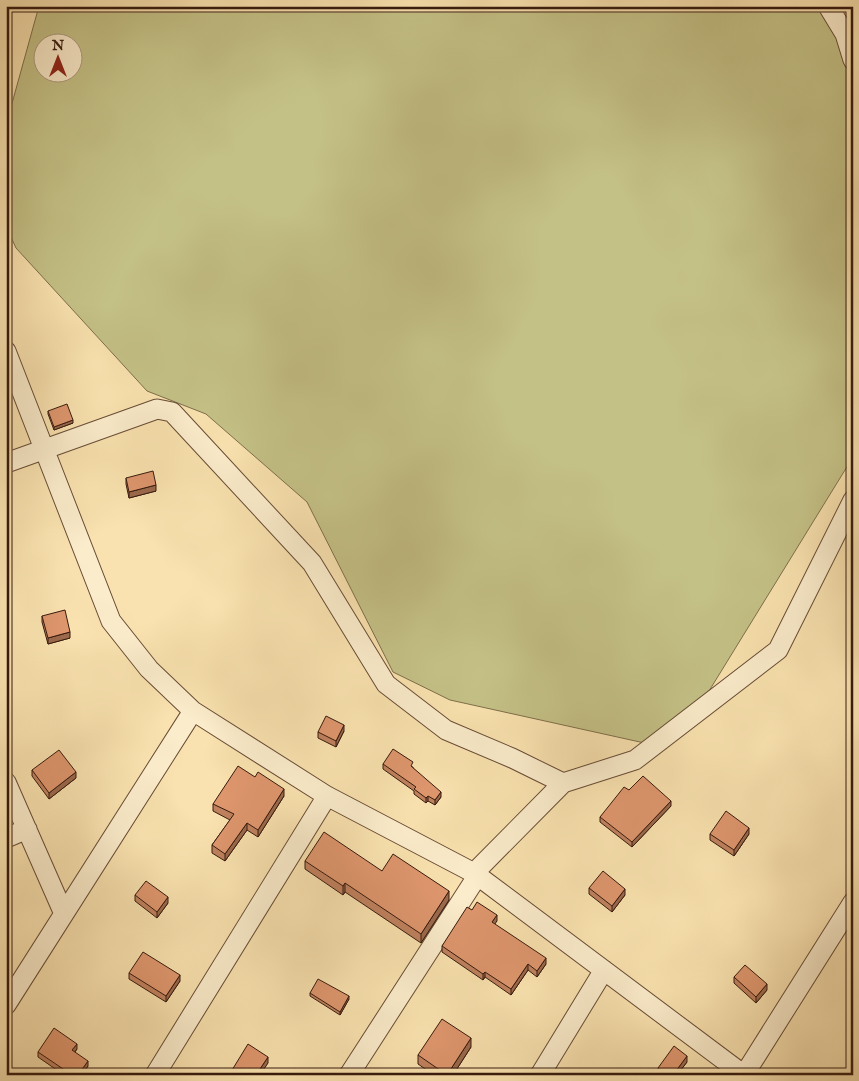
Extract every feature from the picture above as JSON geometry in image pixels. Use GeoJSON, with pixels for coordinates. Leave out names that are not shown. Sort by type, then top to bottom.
{"type":"FeatureCollection","features":[{"type":"Feature","properties":{"kind":"street"},"geometry":{"type":"LineString","coordinates":[[828,6],[845,34],[853,60]]}},
{"type":"Feature","properties":{"kind":"street"},"geometry":{"type":"LineString","coordinates":[[6,351],[111,621],[149,668],[193,711],[327,796],[476,874],[744,1075],[853,902]]}},
{"type":"Feature","properties":{"kind":"street"},"geometry":{"type":"LineString","coordinates":[[6,463],[157,409],[172,412],[312,563],[386,684],[446,730],[512,758],[562,784]]}},
{"type":"Feature","properties":{"kind":"street"},"geometry":{"type":"LineString","coordinates":[[349,1075],[476,874],[562,784],[635,760],[778,650],[853,500]]}},
{"type":"Feature","properties":{"kind":"street"},"geometry":{"type":"LineString","coordinates":[[6,1005],[193,711]]}},
{"type":"Feature","properties":{"kind":"street"},"geometry":{"type":"LineString","coordinates":[[6,782],[64,914]]}},
{"type":"Feature","properties":{"kind":"street"},"geometry":{"type":"LineString","coordinates":[[155,1075],[327,796]]}},
{"type":"Feature","properties":{"kind":"street"},"geometry":{"type":"LineString","coordinates":[[6,838],[27,830]]}},
{"type":"Feature","properties":{"kind":"street"},"geometry":{"type":"LineString","coordinates":[[540,1075],[604,970]]}},
{"type":"Feature","properties":{"kind":"shaded area"},"geometry":{"type":"Polygon","coordinates":[[[39,6],[835,6],[853,72],[853,457],[701,704],[649,744],[450,700],[393,672],[307,502],[206,414],[147,391],[16,248],[6,226],[6,125],[39,6]]]}},
{"type":"Feature","properties":{"kind":"building"},"geometry":{"type":"Polygon","coordinates":[[[67,404],[73,420],[54,427],[48,411],[67,404]]]}},
{"type":"Feature","properties":{"kind":"building"},"geometry":{"type":"Polygon","coordinates":[[[153,471],[156,485],[129,492],[126,478],[153,471]]]}},
{"type":"Feature","properties":{"kind":"building"},"geometry":{"type":"Polygon","coordinates":[[[65,610],[70,632],[48,638],[42,616],[65,610]]]}},
{"type":"Feature","properties":{"kind":"building"},"geometry":{"type":"Polygon","coordinates":[[[326,716],[344,725],[336,741],[318,732],[326,716]]]}},
{"type":"Feature","properties":{"kind":"building"},"geometry":{"type":"Polygon","coordinates":[[[393,749],[413,762],[411,766],[441,792],[435,800],[428,796],[426,798],[414,789],[416,787],[383,764],[393,749]]]}},
{"type":"Feature","properties":{"kind":"building"},"geometry":{"type":"Polygon","coordinates":[[[59,750],[76,772],[49,793],[32,770],[59,750]]]}},
{"type":"Feature","properties":{"kind":"building"},"geometry":{"type":"Polygon","coordinates":[[[238,766],[255,777],[258,772],[284,789],[258,830],[247,823],[225,854],[212,845],[234,814],[213,804],[238,766]]]}},
{"type":"Feature","properties":{"kind":"building"},"geometry":{"type":"Polygon","coordinates":[[[643,776],[671,801],[632,842],[600,817],[624,787],[629,790],[643,776]]]}},
{"type":"Feature","properties":{"kind":"building"},"geometry":{"type":"Polygon","coordinates":[[[726,811],[749,828],[734,850],[710,834],[726,811]]]}},
{"type":"Feature","properties":{"kind":"building"},"geometry":{"type":"Polygon","coordinates":[[[324,832],[382,871],[393,854],[449,891],[421,934],[345,883],[343,886],[305,861],[324,832]]]}},
{"type":"Feature","properties":{"kind":"building"},"geometry":{"type":"Polygon","coordinates":[[[603,871],[625,889],[612,906],[589,888],[603,871]]]}},
{"type":"Feature","properties":{"kind":"building"},"geometry":{"type":"Polygon","coordinates":[[[146,881],[168,897],[157,912],[135,895],[146,881]]]}},
{"type":"Feature","properties":{"kind":"building"},"geometry":{"type":"Polygon","coordinates":[[[477,902],[497,915],[492,922],[546,958],[537,971],[528,964],[511,989],[485,972],[483,974],[442,946],[467,907],[472,910],[477,902]]]}},
{"type":"Feature","properties":{"kind":"building"},"geometry":{"type":"Polygon","coordinates":[[[143,952],[180,975],[166,996],[129,973],[143,952]]]}},
{"type":"Feature","properties":{"kind":"building"},"geometry":{"type":"Polygon","coordinates":[[[745,965],[767,984],[756,997],[734,977],[745,965]]]}},
{"type":"Feature","properties":{"kind":"building"},"geometry":{"type":"Polygon","coordinates":[[[318,979],[349,996],[340,1012],[310,993],[318,979]]]}},
{"type":"Feature","properties":{"kind":"building"},"geometry":{"type":"Polygon","coordinates":[[[442,1019],[471,1038],[447,1075],[418,1055],[442,1019]]]}},
{"type":"Feature","properties":{"kind":"building"},"geometry":{"type":"Polygon","coordinates":[[[54,1028],[77,1044],[72,1050],[88,1061],[78,1075],[72,1075],[38,1052],[54,1028]]]}},
{"type":"Feature","properties":{"kind":"building"},"geometry":{"type":"Polygon","coordinates":[[[248,1044],[268,1057],[256,1075],[229,1075],[248,1044]]]}},
{"type":"Feature","properties":{"kind":"building"},"geometry":{"type":"Polygon","coordinates":[[[674,1046],[687,1056],[673,1075],[667,1075],[658,1068],[674,1046]]]}}]}
